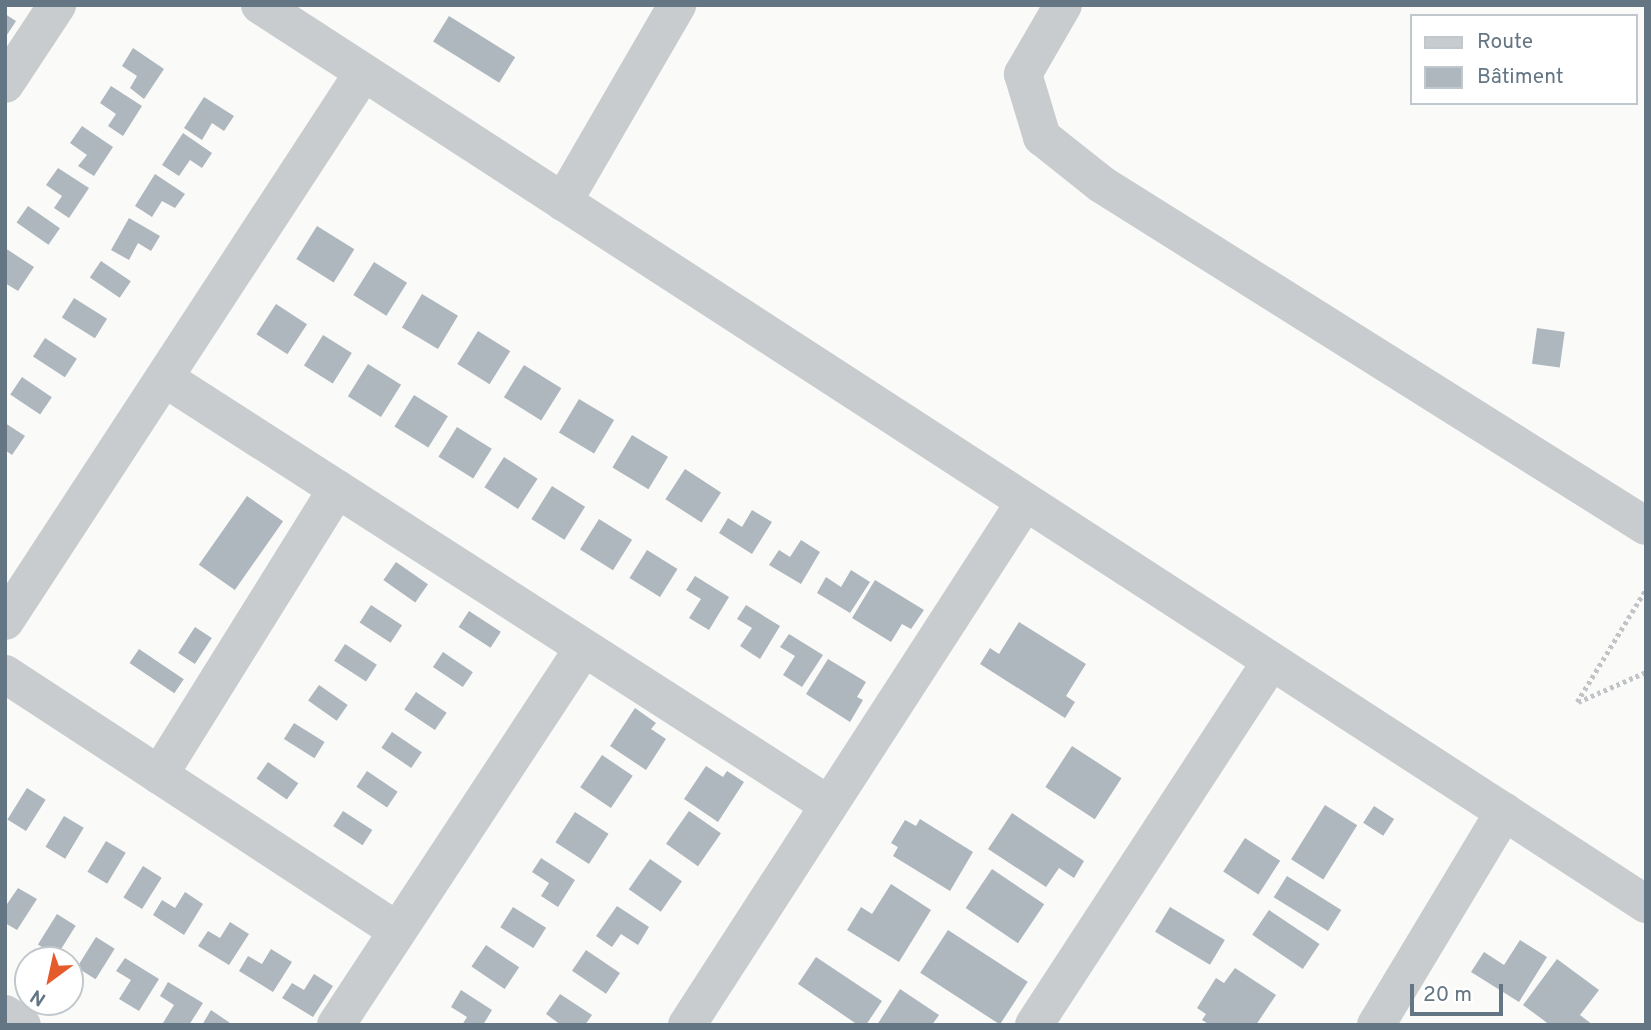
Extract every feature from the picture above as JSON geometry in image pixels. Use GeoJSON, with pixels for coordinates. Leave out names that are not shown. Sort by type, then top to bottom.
{"type":"FeatureCollection","features":[{"type":"Feature","properties":{"kind":"street"},"geometry":{"type":"LineString","coordinates":[[5,84],[57,5]]}},
{"type":"Feature","properties":{"kind":"street"},"geometry":{"type":"LineString","coordinates":[[260,5],[1646,904]]}},
{"type":"Feature","properties":{"kind":"street"},"geometry":{"type":"LineString","coordinates":[[563,202],[677,5]]}},
{"type":"Feature","properties":{"kind":"street"},"geometry":{"type":"LineString","coordinates":[[1063,5],[1023,74],[1042,137],[1101,184],[1646,526]]}},
{"type":"Feature","properties":{"kind":"street"},"geometry":{"type":"LineString","coordinates":[[5,621],[166,379],[363,73]]}},
{"type":"Feature","properties":{"kind":"street"},"geometry":{"type":"LineString","coordinates":[[166,379],[829,805]]}},
{"type":"Feature","properties":{"kind":"street"},"geometry":{"type":"LineString","coordinates":[[159,775],[337,489]]}},
{"type":"Feature","properties":{"kind":"street"},"geometry":{"type":"LineString","coordinates":[[687,1025],[1025,502]]}},
{"type":"Feature","properties":{"kind":"street"},"geometry":{"type":"LineString","coordinates":[[336,1025],[584,648]]}},
{"type":"Feature","properties":{"kind":"street"},"geometry":{"type":"LineString","coordinates":[[1034,1025],[1271,661]]}},
{"type":"Feature","properties":{"kind":"street"},"geometry":{"type":"LineString","coordinates":[[5,674],[397,931]]}},
{"type":"Feature","properties":{"kind":"street"},"geometry":{"type":"LineString","coordinates":[[1376,1025],[1504,812]]}},
{"type":"Feature","properties":{"kind":"street"},"geometry":{"type":"LineString","coordinates":[[5,1014],[22,1025]]}},
{"type":"Feature","properties":{"kind":"path"},"geometry":{"type":"LineString","coordinates":[[1646,589],[1577,702],[1646,672]]}},
{"type":"Feature","properties":{"kind":"building"},"geometry":{"type":"Polygon","coordinates":[[[5,14],[16,21],[5,38],[5,14]]]}},
{"type":"Feature","properties":{"kind":"building"},"geometry":{"type":"Polygon","coordinates":[[[449,16],[515,57],[499,83],[433,41],[449,16]]]}},
{"type":"Feature","properties":{"kind":"building"},"geometry":{"type":"Polygon","coordinates":[[[133,48],[164,69],[144,99],[130,88],[137,76],[122,66],[133,48]]]}},
{"type":"Feature","properties":{"kind":"building"},"geometry":{"type":"Polygon","coordinates":[[[111,86],[142,106],[123,136],[108,126],[116,114],[100,103],[111,86]]]}},
{"type":"Feature","properties":{"kind":"building"},"geometry":{"type":"Polygon","coordinates":[[[204,97],[234,116],[224,131],[212,123],[202,140],[184,128],[204,97]]]}},
{"type":"Feature","properties":{"kind":"building"},"geometry":{"type":"Polygon","coordinates":[[[82,126],[113,147],[94,176],[78,166],[87,155],[70,143],[82,126]]]}},
{"type":"Feature","properties":{"kind":"building"},"geometry":{"type":"Polygon","coordinates":[[[183,133],[212,153],[202,168],[190,160],[179,176],[162,165],[183,133]]]}},
{"type":"Feature","properties":{"kind":"building"},"geometry":{"type":"Polygon","coordinates":[[[58,168],[89,188],[69,218],[54,208],[62,196],[46,185],[58,168]]]}},
{"type":"Feature","properties":{"kind":"building"},"geometry":{"type":"Polygon","coordinates":[[[155,174],[185,194],[175,208],[162,201],[152,217],[135,206],[155,174]]]}},
{"type":"Feature","properties":{"kind":"building"},"geometry":{"type":"Polygon","coordinates":[[[28,206],[60,228],[48,245],[17,222],[28,206]]]}},
{"type":"Feature","properties":{"kind":"building"},"geometry":{"type":"Polygon","coordinates":[[[129,218],[160,236],[151,251],[138,243],[129,260],[111,250],[129,218]]]}},
{"type":"Feature","properties":{"kind":"building"},"geometry":{"type":"Polygon","coordinates":[[[317,226],[354,249],[334,282],[296,259],[317,226]]]}},
{"type":"Feature","properties":{"kind":"building"},"geometry":{"type":"Polygon","coordinates":[[[5,248],[34,267],[18,291],[5,283],[5,248]]]}},
{"type":"Feature","properties":{"kind":"building"},"geometry":{"type":"Polygon","coordinates":[[[101,261],[131,281],[120,298],[90,278],[101,261]]]}},
{"type":"Feature","properties":{"kind":"building"},"geometry":{"type":"Polygon","coordinates":[[[374,262],[407,283],[386,316],[353,295],[374,262]]]}},
{"type":"Feature","properties":{"kind":"building"},"geometry":{"type":"Polygon","coordinates":[[[422,294],[458,316],[438,349],[402,327],[422,294]]]}},
{"type":"Feature","properties":{"kind":"building"},"geometry":{"type":"Polygon","coordinates":[[[74,298],[107,319],[95,338],[62,318],[74,298]]]}},
{"type":"Feature","properties":{"kind":"building"},"geometry":{"type":"Polygon","coordinates":[[[276,304],[307,324],[287,354],[256,334],[276,304]]]}},
{"type":"Feature","properties":{"kind":"building"},"geometry":{"type":"Polygon","coordinates":[[[1537,328],[1565,332],[1560,368],[1532,364],[1537,328]]]}},
{"type":"Feature","properties":{"kind":"building"},"geometry":{"type":"Polygon","coordinates":[[[478,331],[510,351],[490,384],[457,364],[478,331]]]}},
{"type":"Feature","properties":{"kind":"building"},"geometry":{"type":"Polygon","coordinates":[[[323,335],[352,353],[333,384],[304,366],[323,335]]]}},
{"type":"Feature","properties":{"kind":"building"},"geometry":{"type":"Polygon","coordinates":[[[45,338],[77,359],[65,377],[33,356],[45,338]]]}},
{"type":"Feature","properties":{"kind":"building"},"geometry":{"type":"Polygon","coordinates":[[[368,364],[401,385],[381,417],[348,396],[368,364]]]}},
{"type":"Feature","properties":{"kind":"building"},"geometry":{"type":"Polygon","coordinates":[[[524,365],[561,388],[541,421],[504,397],[524,365]]]}},
{"type":"Feature","properties":{"kind":"building"},"geometry":{"type":"Polygon","coordinates":[[[22,377],[52,397],[40,415],[10,394],[22,377]]]}},
{"type":"Feature","properties":{"kind":"building"},"geometry":{"type":"Polygon","coordinates":[[[414,395],[448,416],[428,448],[394,426],[414,395]]]}},
{"type":"Feature","properties":{"kind":"building"},"geometry":{"type":"Polygon","coordinates":[[[579,399],[614,420],[594,454],[559,432],[579,399]]]}},
{"type":"Feature","properties":{"kind":"building"},"geometry":{"type":"Polygon","coordinates":[[[5,423],[25,436],[12,455],[5,450],[5,423]]]}},
{"type":"Feature","properties":{"kind":"building"},"geometry":{"type":"Polygon","coordinates":[[[457,427],[492,449],[473,478],[438,457],[457,427]]]}},
{"type":"Feature","properties":{"kind":"building"},"geometry":{"type":"Polygon","coordinates":[[[632,435],[668,457],[648,489],[612,468],[632,435]]]}},
{"type":"Feature","properties":{"kind":"building"},"geometry":{"type":"Polygon","coordinates":[[[504,457],[538,479],[518,509],[484,487],[504,457]]]}},
{"type":"Feature","properties":{"kind":"building"},"geometry":{"type":"Polygon","coordinates":[[[685,469],[721,492],[701,523],[665,499],[685,469]]]}},
{"type":"Feature","properties":{"kind":"building"},"geometry":{"type":"Polygon","coordinates":[[[552,486],[585,507],[564,540],[531,519],[552,486]]]}},
{"type":"Feature","properties":{"kind":"building"},"geometry":{"type":"Polygon","coordinates":[[[247,496],[283,521],[235,590],[199,565],[247,496]]]}},
{"type":"Feature","properties":{"kind":"building"},"geometry":{"type":"Polygon","coordinates":[[[752,510],[772,522],[752,554],[719,533],[728,518],[742,527],[752,510]]]}},
{"type":"Feature","properties":{"kind":"building"},"geometry":{"type":"Polygon","coordinates":[[[599,519],[632,540],[613,570],[580,550],[599,519]]]}},
{"type":"Feature","properties":{"kind":"building"},"geometry":{"type":"Polygon","coordinates":[[[801,540],[820,552],[801,584],[769,565],[779,550],[790,557],[801,540]]]}},
{"type":"Feature","properties":{"kind":"building"},"geometry":{"type":"Polygon","coordinates":[[[647,550],[678,569],[660,597],[630,578],[647,550]]]}},
{"type":"Feature","properties":{"kind":"building"},"geometry":{"type":"Polygon","coordinates":[[[396,562],[428,584],[415,602],[383,580],[396,562]]]}},
{"type":"Feature","properties":{"kind":"building"},"geometry":{"type":"Polygon","coordinates":[[[851,570],[870,582],[850,613],[817,593],[826,577],[841,587],[851,570]]]}},
{"type":"Feature","properties":{"kind":"building"},"geometry":{"type":"Polygon","coordinates":[[[695,576],[729,597],[709,630],[689,618],[701,599],[686,590],[695,576]]]}},
{"type":"Feature","properties":{"kind":"building"},"geometry":{"type":"Polygon","coordinates":[[[875,580],[924,610],[911,629],[902,624],[891,642],[852,618],[875,580]]]}},
{"type":"Feature","properties":{"kind":"building"},"geometry":{"type":"Polygon","coordinates":[[[371,605],[402,625],[391,643],[360,623],[371,605]]]}},
{"type":"Feature","properties":{"kind":"building"},"geometry":{"type":"Polygon","coordinates":[[[746,605],[780,626],[760,659],[740,646],[752,628],[737,619],[746,605]]]}},
{"type":"Feature","properties":{"kind":"building"},"geometry":{"type":"Polygon","coordinates":[[[469,611],[501,632],[491,648],[459,627],[469,611]]]}},
{"type":"Feature","properties":{"kind":"building"},"geometry":{"type":"Polygon","coordinates":[[[1019,622],[1086,664],[1066,696],[1075,702],[1065,718],[980,664],[990,648],[999,654],[1019,622]]]}},
{"type":"Feature","properties":{"kind":"building"},"geometry":{"type":"Polygon","coordinates":[[[195,627],[212,638],[195,664],[178,653],[195,627]]]}},
{"type":"Feature","properties":{"kind":"building"},"geometry":{"type":"Polygon","coordinates":[[[789,634],[823,655],[802,687],[783,675],[795,656],[780,647],[789,634]]]}},
{"type":"Feature","properties":{"kind":"building"},"geometry":{"type":"Polygon","coordinates":[[[345,644],[377,665],[366,681],[334,661],[345,644]]]}},
{"type":"Feature","properties":{"kind":"building"},"geometry":{"type":"Polygon","coordinates":[[[139,649],[184,679],[174,693],[129,663],[139,649]]]}},
{"type":"Feature","properties":{"kind":"building"},"geometry":{"type":"Polygon","coordinates":[[[443,652],[473,672],[463,687],[433,667],[443,652]]]}},
{"type":"Feature","properties":{"kind":"building"},"geometry":{"type":"Polygon","coordinates":[[[828,659],[866,682],[857,697],[863,700],[850,722],[806,694],[828,659]]]}},
{"type":"Feature","properties":{"kind":"building"},"geometry":{"type":"Polygon","coordinates":[[[319,685],[348,705],[337,721],[308,701],[319,685]]]}},
{"type":"Feature","properties":{"kind":"building"},"geometry":{"type":"Polygon","coordinates":[[[416,692],[447,713],[435,730],[404,709],[416,692]]]}},
{"type":"Feature","properties":{"kind":"building"},"geometry":{"type":"Polygon","coordinates":[[[635,708],[656,723],[651,729],[666,739],[646,770],[610,746],[635,708]]]}},
{"type":"Feature","properties":{"kind":"building"},"geometry":{"type":"Polygon","coordinates":[[[294,723],[325,742],[314,758],[284,739],[294,723]]]}},
{"type":"Feature","properties":{"kind":"building"},"geometry":{"type":"Polygon","coordinates":[[[392,732],[422,752],[411,768],[381,748],[392,732]]]}},
{"type":"Feature","properties":{"kind":"building"},"geometry":{"type":"Polygon","coordinates":[[[1072,746],[1121,778],[1095,819],[1045,787],[1072,746]]]}},
{"type":"Feature","properties":{"kind":"building"},"geometry":{"type":"Polygon","coordinates":[[[602,755],[633,776],[611,808],[580,787],[602,755]]]}},
{"type":"Feature","properties":{"kind":"building"},"geometry":{"type":"Polygon","coordinates":[[[268,762],[298,783],[287,800],[257,778],[268,762]]]}},
{"type":"Feature","properties":{"kind":"building"},"geometry":{"type":"Polygon","coordinates":[[[706,766],[723,777],[727,771],[744,782],[718,822],[684,799],[706,766]]]}},
{"type":"Feature","properties":{"kind":"building"},"geometry":{"type":"Polygon","coordinates":[[[367,771],[398,792],[387,807],[356,787],[367,771]]]}},
{"type":"Feature","properties":{"kind":"building"},"geometry":{"type":"Polygon","coordinates":[[[27,788],[46,800],[26,831],[7,819],[27,788]]]}},
{"type":"Feature","properties":{"kind":"building"},"geometry":{"type":"Polygon","coordinates":[[[1325,805],[1357,825],[1323,879],[1291,859],[1325,805]]]}},
{"type":"Feature","properties":{"kind":"building"},"geometry":{"type":"Polygon","coordinates":[[[1374,806],[1394,819],[1383,836],[1363,823],[1374,806]]]}},
{"type":"Feature","properties":{"kind":"building"},"geometry":{"type":"Polygon","coordinates":[[[343,811],[372,830],[363,845],[333,826],[343,811]]]}},
{"type":"Feature","properties":{"kind":"building"},"geometry":{"type":"Polygon","coordinates":[[[689,811],[721,833],[698,866],[666,844],[689,811]]]}},
{"type":"Feature","properties":{"kind":"building"},"geometry":{"type":"Polygon","coordinates":[[[575,812],[609,834],[589,864],[555,842],[575,812]]]}},
{"type":"Feature","properties":{"kind":"building"},"geometry":{"type":"Polygon","coordinates":[[[1012,813],[1084,861],[1074,878],[1059,868],[1046,887],[988,849],[1012,813]]]}},
{"type":"Feature","properties":{"kind":"building"},"geometry":{"type":"Polygon","coordinates":[[[64,816],[84,828],[65,859],[45,847],[64,816]]]}},
{"type":"Feature","properties":{"kind":"building"},"geometry":{"type":"Polygon","coordinates":[[[920,819],[973,852],[950,891],[893,856],[898,847],[891,843],[905,820],[916,826],[920,819]]]}},
{"type":"Feature","properties":{"kind":"building"},"geometry":{"type":"Polygon","coordinates":[[[1245,838],[1280,861],[1258,894],[1223,872],[1245,838]]]}},
{"type":"Feature","properties":{"kind":"building"},"geometry":{"type":"Polygon","coordinates":[[[106,841],[126,853],[107,884],[87,872],[106,841]]]}},
{"type":"Feature","properties":{"kind":"building"},"geometry":{"type":"Polygon","coordinates":[[[541,858],[575,880],[558,907],[541,896],[549,883],[532,872],[541,858]]]}},
{"type":"Feature","properties":{"kind":"building"},"geometry":{"type":"Polygon","coordinates":[[[650,859],[682,881],[661,912],[629,889],[650,859]]]}},
{"type":"Feature","properties":{"kind":"building"},"geometry":{"type":"Polygon","coordinates":[[[143,866],[162,878],[142,909],[123,897],[143,866]]]}},
{"type":"Feature","properties":{"kind":"building"},"geometry":{"type":"Polygon","coordinates":[[[992,869],[1044,904],[1018,943],[966,908],[992,869]]]}},
{"type":"Feature","properties":{"kind":"building"},"geometry":{"type":"Polygon","coordinates":[[[1287,876],[1341,910],[1328,931],[1274,897],[1287,876]]]}},
{"type":"Feature","properties":{"kind":"building"},"geometry":{"type":"Polygon","coordinates":[[[891,884],[931,910],[899,962],[847,930],[861,907],[872,914],[891,884]]]}},
{"type":"Feature","properties":{"kind":"building"},"geometry":{"type":"Polygon","coordinates":[[[18,888],[37,899],[17,930],[5,923],[5,907],[18,888]]]}},
{"type":"Feature","properties":{"kind":"building"},"geometry":{"type":"Polygon","coordinates":[[[185,892],[203,904],[184,935],[153,915],[162,900],[175,908],[185,892]]]}},
{"type":"Feature","properties":{"kind":"building"},"geometry":{"type":"Polygon","coordinates":[[[617,906],[649,927],[638,945],[621,934],[612,947],[596,936],[617,906]]]}},
{"type":"Feature","properties":{"kind":"building"},"geometry":{"type":"Polygon","coordinates":[[[513,907],[546,928],[533,948],[500,927],[513,907]]]}},
{"type":"Feature","properties":{"kind":"building"},"geometry":{"type":"Polygon","coordinates":[[[1170,907],[1225,940],[1210,965],[1155,932],[1170,907]]]}},
{"type":"Feature","properties":{"kind":"building"},"geometry":{"type":"Polygon","coordinates":[[[1269,910],[1320,944],[1303,969],[1252,935],[1269,910]]]}},
{"type":"Feature","properties":{"kind":"building"},"geometry":{"type":"Polygon","coordinates":[[[57,914],[76,926],[63,946],[38,945],[57,914]]]}},
{"type":"Feature","properties":{"kind":"building"},"geometry":{"type":"Polygon","coordinates":[[[230,922],[249,934],[229,965],[198,946],[208,931],[220,938],[230,922]]]}},
{"type":"Feature","properties":{"kind":"building"},"geometry":{"type":"Polygon","coordinates":[[[948,930],[1028,982],[1000,1025],[920,973],[948,930]]]}},
{"type":"Feature","properties":{"kind":"building"},"geometry":{"type":"Polygon","coordinates":[[[96,937],[115,949],[96,979],[84,972],[84,956],[96,937]]]}},
{"type":"Feature","properties":{"kind":"building"},"geometry":{"type":"Polygon","coordinates":[[[1520,940],[1547,957],[1519,1002],[1471,972],[1484,952],[1504,965],[1520,940]]]}},
{"type":"Feature","properties":{"kind":"building"},"geometry":{"type":"Polygon","coordinates":[[[486,945],[519,967],[505,989],[471,967],[486,945]]]}},
{"type":"Feature","properties":{"kind":"building"},"geometry":{"type":"Polygon","coordinates":[[[271,949],[292,962],[273,992],[239,971],[248,956],[262,964],[271,949]]]}},
{"type":"Feature","properties":{"kind":"building"},"geometry":{"type":"Polygon","coordinates":[[[586,950],[620,973],[606,994],[572,971],[586,950]]]}},
{"type":"Feature","properties":{"kind":"building"},"geometry":{"type":"Polygon","coordinates":[[[816,957],[882,1001],[866,1025],[858,1025],[798,984],[816,957]]]}},
{"type":"Feature","properties":{"kind":"building"},"geometry":{"type":"Polygon","coordinates":[[[125,958],[159,979],[139,1011],[119,999],[131,980],[116,971],[125,958]]]}},
{"type":"Feature","properties":{"kind":"building"},"geometry":{"type":"Polygon","coordinates":[[[1557,959],[1599,990],[1580,1015],[1593,1025],[1550,1025],[1523,1005],[1557,959]]]}},
{"type":"Feature","properties":{"kind":"building"},"geometry":{"type":"Polygon","coordinates":[[[1235,968],[1276,995],[1256,1025],[1210,1025],[1202,1020],[1206,1014],[1197,1008],[1216,978],[1224,983],[1235,968]]]}},
{"type":"Feature","properties":{"kind":"building"},"geometry":{"type":"Polygon","coordinates":[[[314,974],[333,986],[313,1017],[282,998],[292,983],[304,990],[314,974]]]}},
{"type":"Feature","properties":{"kind":"building"},"geometry":{"type":"Polygon","coordinates":[[[168,982],[203,1003],[189,1025],[163,1023],[174,1005],[160,996],[168,982]]]}},
{"type":"Feature","properties":{"kind":"building"},"geometry":{"type":"Polygon","coordinates":[[[900,989],[939,1015],[932,1025],[877,1025],[900,989]]]}},
{"type":"Feature","properties":{"kind":"building"},"geometry":{"type":"Polygon","coordinates":[[[461,990],[492,1010],[483,1025],[462,1025],[467,1017],[451,1007],[461,990]]]}},
{"type":"Feature","properties":{"kind":"building"},"geometry":{"type":"Polygon","coordinates":[[[560,994],[592,1015],[585,1025],[561,1025],[546,1014],[560,994]]]}},
{"type":"Feature","properties":{"kind":"building"},"geometry":{"type":"Polygon","coordinates":[[[211,1010],[233,1025],[202,1025],[211,1010]]]}}]}
